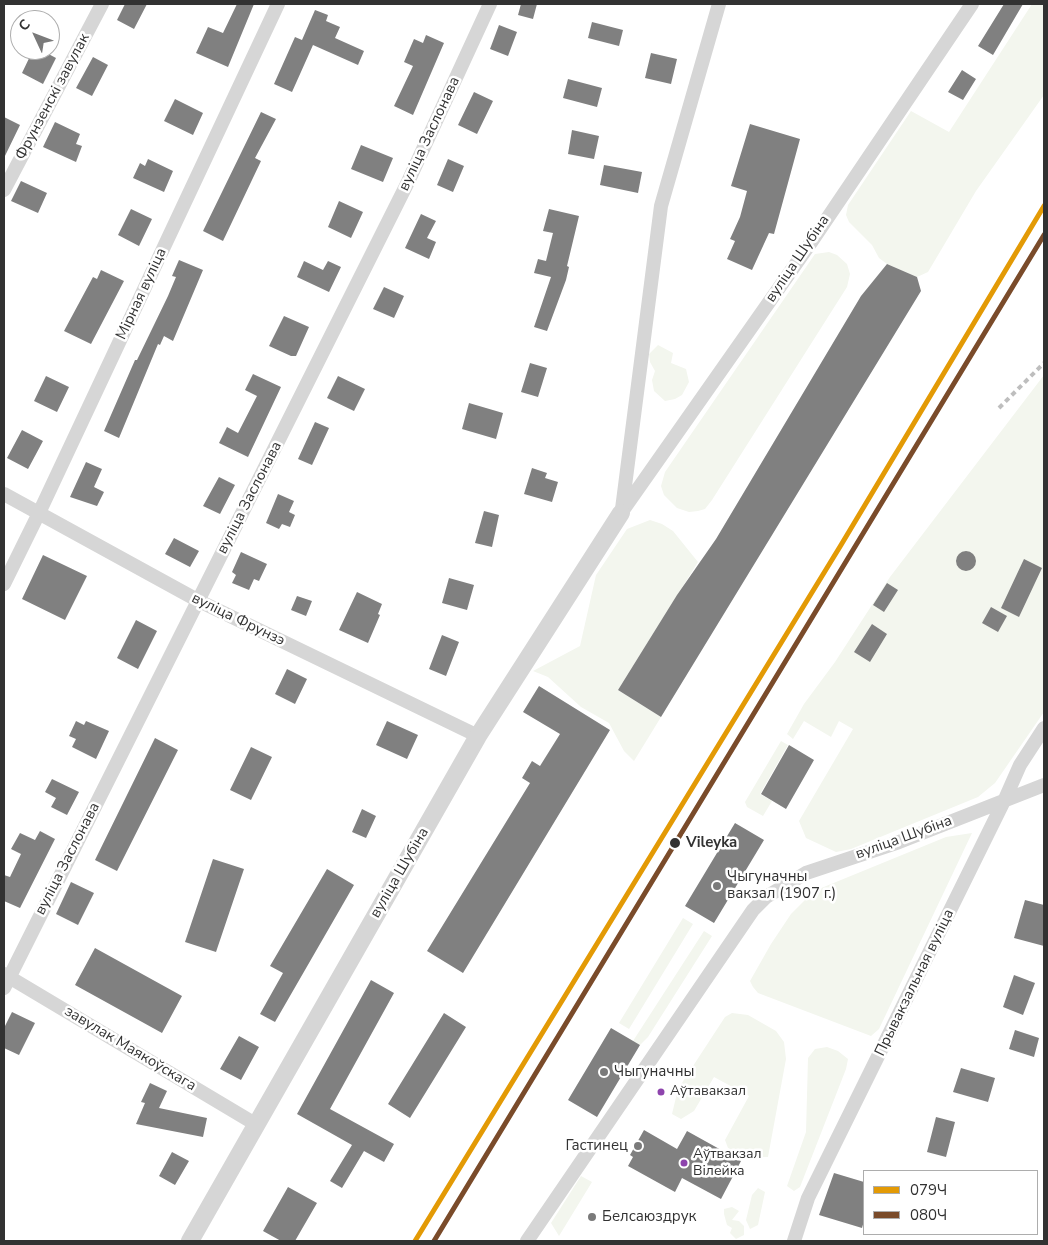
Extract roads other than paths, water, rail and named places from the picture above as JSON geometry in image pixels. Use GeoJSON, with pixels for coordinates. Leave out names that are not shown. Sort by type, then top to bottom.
{"type":"FeatureCollection","features":[{"type":"Feature","properties":{"kind":"street","name":"Фрунзенскі завулак"},"geometry":{"type":"LineString","coordinates":[[4,190],[102,4]]}},
{"type":"Feature","properties":{"kind":"street","name":"Мірная вуліца"},"geometry":{"type":"LineString","coordinates":[[4,584],[278,4]]}},
{"type":"Feature","properties":{"kind":"street","name":"вуліца Заслонава"},"geometry":{"type":"LineString","coordinates":[[6,979],[199,601],[407,184],[490,4]]}},
{"type":"Feature","properties":{"kind":"street","name":"вуліца Шубіна"},"geometry":{"type":"LineString","coordinates":[[621,513],[661,206],[719,4]]}},
{"type":"Feature","properties":{"kind":"street","name":"вуліца Шубіна"},"geometry":{"type":"LineString","coordinates":[[190,1241],[478,736],[621,513],[812,241],[972,4]]}},
{"type":"Feature","properties":{"kind":"street","name":"вуліца Фрунзэ"},"geometry":{"type":"LineString","coordinates":[[4,494],[199,601],[478,736]]}},
{"type":"Feature","properties":{"kind":"street","name":"Прывакзальная вуліца"},"geometry":{"type":"LineString","coordinates":[[794,1241],[808,1198],[1020,765],[1044,728]]}},
{"type":"Feature","properties":{"kind":"street","name":"вуліца Шубіна"},"geometry":{"type":"LineString","coordinates":[[527,1241],[599,1139],[753,910],[766,897],[806,873],[899,842],[1044,785]]}},
{"type":"Feature","properties":{"kind":"street","name":"завулак Маякоўскага"},"geometry":{"type":"LineString","coordinates":[[6,979],[257,1125]]}},
{"type":"Feature","properties":{"kind":"railway"},"geometry":{"type":"LineString","coordinates":[[999,408],[1044,363]]}},
{"type":"Feature","properties":{"kind":"place","name":"Vileyka"},"geometry":{"type":"Point","coordinates":[675,843]}},
{"type":"Feature","properties":{"kind":"place","name":"Чыгуначны вакзал (1907 г.)"},"geometry":{"type":"Point","coordinates":[717,886]}},
{"type":"Feature","properties":{"kind":"place","name":"Чыгуначны"},"geometry":{"type":"Point","coordinates":[604,1072]}},
{"type":"Feature","properties":{"kind":"place","name":"Аўтавакзал"},"geometry":{"type":"Point","coordinates":[661,1092]}},
{"type":"Feature","properties":{"kind":"place","name":"Гастинец"},"geometry":{"type":"Point","coordinates":[638,1146]}},
{"type":"Feature","properties":{"kind":"place","name":"Аўтвакзал Вілейка"},"geometry":{"type":"Point","coordinates":[684,1163]}},
{"type":"Feature","properties":{"kind":"place","name":"Белсаюздрук"},"geometry":{"type":"Point","coordinates":[592,1217]}}]}
